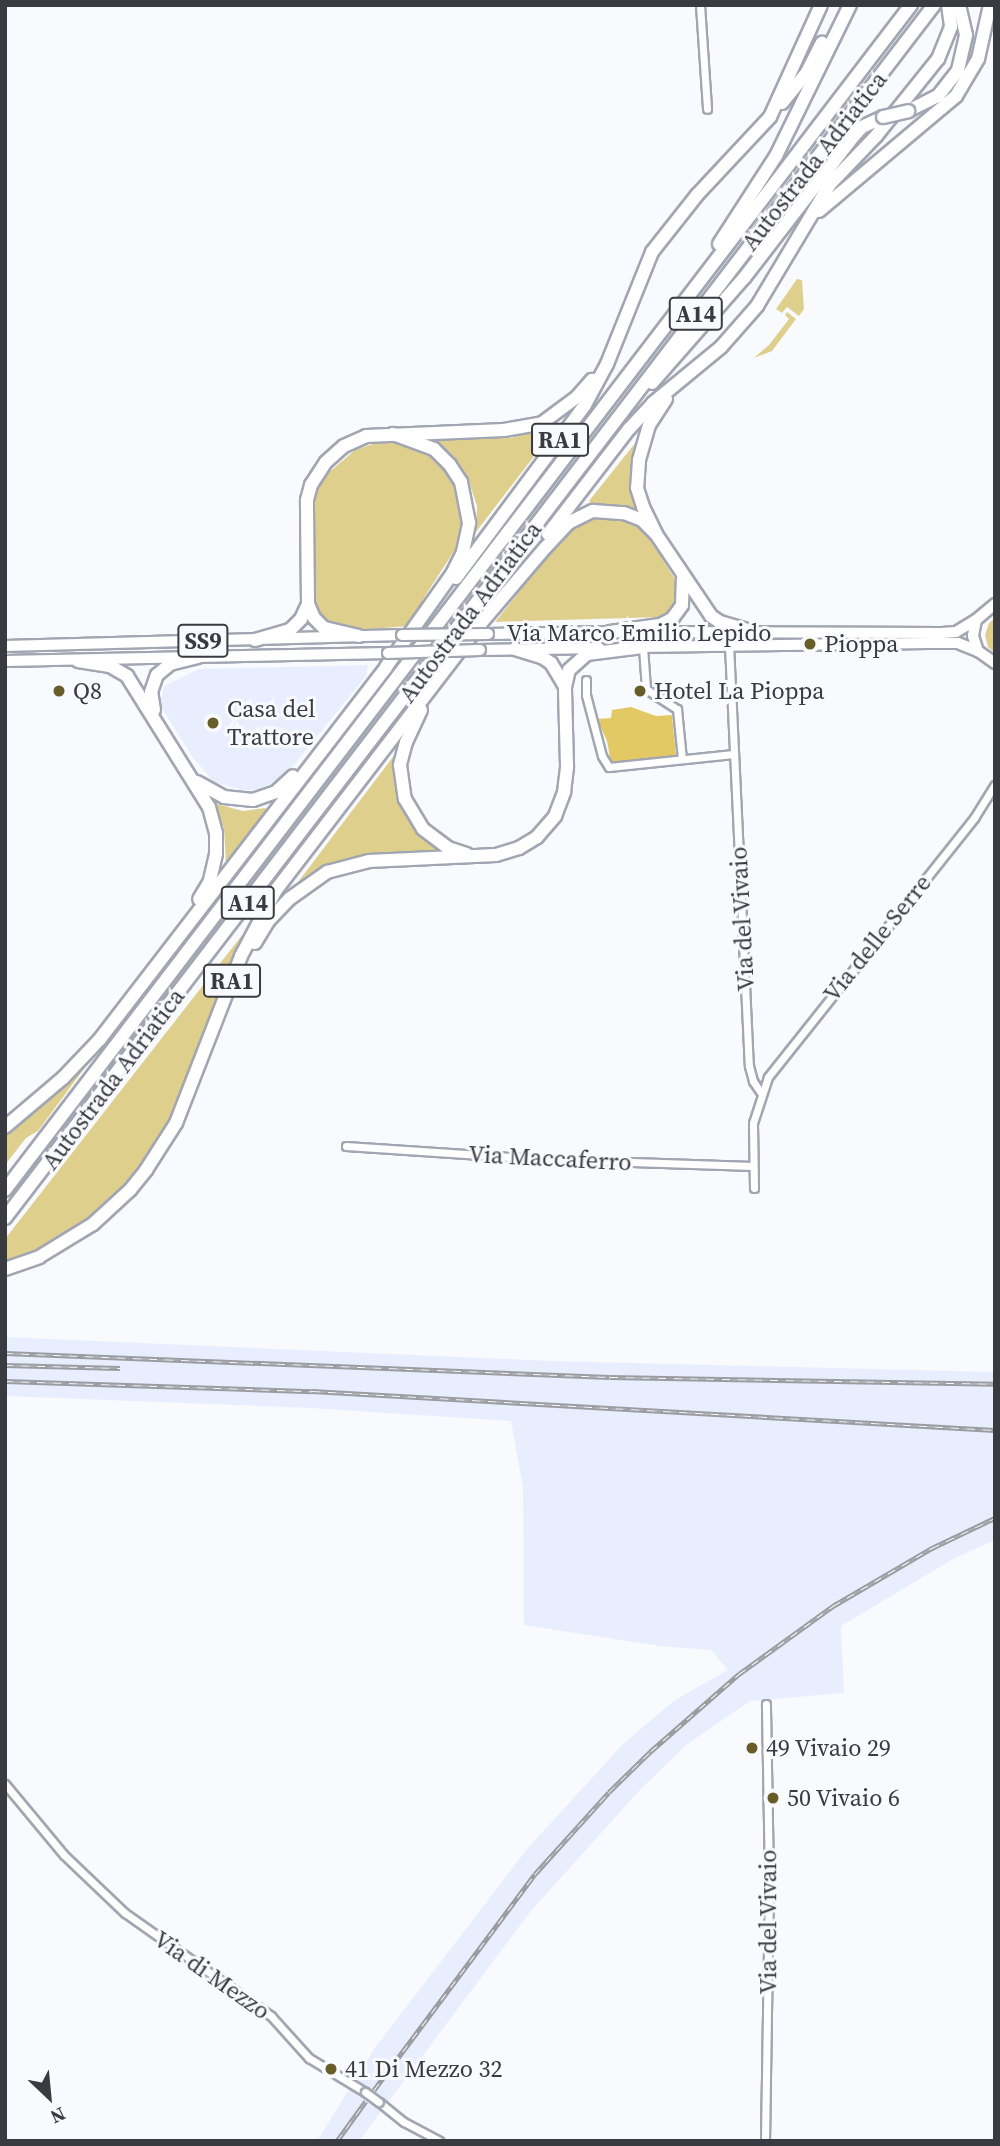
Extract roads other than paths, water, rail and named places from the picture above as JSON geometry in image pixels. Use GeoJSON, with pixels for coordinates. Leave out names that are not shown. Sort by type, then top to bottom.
{"type":"FeatureCollection","features":[{"type":"Feature","properties":{"kind":"highway"},"geometry":{"type":"LineString","coordinates":[[769,117],[821,5]]}},
{"type":"Feature","properties":{"kind":"highway"},"geometry":{"type":"LineString","coordinates":[[769,117],[807,72],[841,5]]}},
{"type":"Feature","properties":{"kind":"highway"},"geometry":{"type":"LineString","coordinates":[[687,296],[776,156],[850,5]]}},
{"type":"Feature","properties":{"kind":"highway","name":"Autostrada Adriatica"},"geometry":{"type":"LineString","coordinates":[[5,1190],[911,5]]}},
{"type":"Feature","properties":{"kind":"highway","name":"Autostrada Adriatica"},"geometry":{"type":"LineString","coordinates":[[5,1218],[934,5]]}},
{"type":"Feature","properties":{"kind":"highway"},"geometry":{"type":"LineString","coordinates":[[802,230],[830,184],[876,136],[938,59],[951,26],[948,5]]}},
{"type":"Feature","properties":{"kind":"highway"},"geometry":{"type":"LineString","coordinates":[[604,434],[744,278],[862,127],[883,117],[908,111],[938,96],[958,71],[966,35],[959,5]]}},
{"type":"Feature","properties":{"kind":"highway"},"geometry":{"type":"LineString","coordinates":[[802,230],[826,203],[956,96],[978,59],[990,5]]}},
{"type":"Feature","properties":{"kind":"highway","name":"RA1"},"geometry":{"type":"LineString","coordinates":[[5,1127],[85,1056],[554,449],[585,405],[607,364],[643,269],[697,195],[769,117]]}},
{"type":"Feature","properties":{"kind":"highway","name":"RA1"},"geometry":{"type":"LineString","coordinates":[[5,1269],[39,1257],[93,1224],[130,1190],[176,1123],[241,956],[276,890],[607,455],[653,403],[721,347],[757,306],[778,275],[802,230]]}},
{"type":"Feature","properties":{"kind":"highway"},"geometry":{"type":"LineString","coordinates":[[359,636],[324,628],[314,618],[309,604],[306,515],[312,485],[326,462],[344,446],[366,436],[504,430],[542,423],[577,397],[607,364]]}},
{"type":"Feature","properties":{"kind":"highway"},"geometry":{"type":"LineString","coordinates":[[679,381],[649,425],[639,461],[640,499],[656,534],[716,620],[754,632]]}},
{"type":"Feature","properties":{"kind":"highway"},"geometry":{"type":"LineString","coordinates":[[393,433],[424,443],[444,457],[461,482],[469,514],[466,541],[457,565],[417,624]]}},
{"type":"Feature","properties":{"kind":"highway"},"geometry":{"type":"LineString","coordinates":[[485,618],[575,517],[593,511],[614,510],[642,520],[656,534]]}},
{"type":"Feature","properties":{"kind":"highway"},"geometry":{"type":"LineString","coordinates":[[610,632],[660,625],[673,619],[682,605],[683,576]]}},
{"type":"Feature","properties":{"kind":"highway"},"geometry":{"type":"LineString","coordinates":[[255,640],[290,630],[301,619],[309,604]]}},
{"type":"Feature","properties":{"kind":"highway"},"geometry":{"type":"LineString","coordinates":[[211,1038],[261,932],[278,910],[308,883],[327,872],[369,860],[482,857],[510,852],[528,843],[546,828],[561,804],[567,766],[565,687],[569,670],[581,657],[643,647]]}},
{"type":"Feature","properties":{"kind":"highway"},"geometry":{"type":"LineString","coordinates":[[514,649],[542,657],[551,663],[565,687]]}},
{"type":"Feature","properties":{"kind":"highway"},"geometry":{"type":"LineString","coordinates":[[161,727],[151,699],[157,675],[170,664],[198,657]]}},
{"type":"Feature","properties":{"kind":"highway"},"geometry":{"type":"LineString","coordinates":[[78,660],[110,666],[127,676],[195,780],[215,824],[215,862],[206,890],[154,969]]}},
{"type":"Feature","properties":{"kind":"highway"},"geometry":{"type":"LineString","coordinates":[[448,666],[406,742],[401,782],[412,814],[423,830],[448,848],[482,857]]}},
{"type":"Feature","properties":{"kind":"highway"},"geometry":{"type":"LineString","coordinates":[[195,780],[208,790],[231,799],[253,800],[276,792],[289,782],[380,675]]}},
{"type":"Feature","properties":{"kind":"main road","name":"SS9"},"geometry":{"type":"LineString","coordinates":[[976,620],[981,612],[995,604]]}},
{"type":"Feature","properties":{"kind":"main road","name":"Via Marco Emilio Lepido"},"geometry":{"type":"LineString","coordinates":[[5,646],[402,635],[956,632],[976,620]]}},
{"type":"Feature","properties":{"kind":"main road"},"geometry":{"type":"LineString","coordinates":[[976,620],[973,636],[978,651]]}},
{"type":"Feature","properties":{"kind":"main road","name":"Via Marco Emilio Lepido"},"geometry":{"type":"LineString","coordinates":[[5,661],[729,645],[958,643],[978,651]]}},
{"type":"Feature","properties":{"kind":"main road","name":"SS9"},"geometry":{"type":"LineString","coordinates":[[978,651],[994,663]]}},
{"type":"Feature","properties":{"kind":"street"},"geometry":{"type":"LineString","coordinates":[[700,5],[708,109]]}},
{"type":"Feature","properties":{"kind":"street","name":"Via del Vivaio"},"geometry":{"type":"LineString","coordinates":[[729,645],[749,1066],[750,1076],[761,1093]]}},
{"type":"Feature","properties":{"kind":"street"},"geometry":{"type":"LineString","coordinates":[[643,647],[646,689],[677,709],[682,759]]}},
{"type":"Feature","properties":{"kind":"street"},"geometry":{"type":"LineString","coordinates":[[586,680],[586,695],[602,756],[608,767],[733,754]]}},
{"type":"Feature","properties":{"kind":"street","name":"Via delle Serre"},"geometry":{"type":"LineString","coordinates":[[761,1093],[780,1061],[974,818],[995,785]]}},
{"type":"Feature","properties":{"kind":"street"},"geometry":{"type":"LineString","coordinates":[[754,1188],[753,1124],[761,1093]]}},
{"type":"Feature","properties":{"kind":"street","name":"Via Maccaferro"},"geometry":{"type":"LineString","coordinates":[[346,1146],[541,1159],[753,1166]]}},
{"type":"Feature","properties":{"kind":"street","name":"Via del Vivaio"},"geometry":{"type":"LineString","coordinates":[[765,2141],[769,1880],[766,1704]]}},
{"type":"Feature","properties":{"kind":"street","name":"Via di Mezzo"},"geometry":{"type":"LineString","coordinates":[[5,1784],[64,1855],[125,1913],[271,2016],[309,2058],[365,2092],[404,2122],[439,2141]]}},
{"type":"Feature","properties":{"kind":"railway"},"geometry":{"type":"LineString","coordinates":[[5,1353],[610,1377],[995,1384]]}},
{"type":"Feature","properties":{"kind":"railway"},"geometry":{"type":"LineString","coordinates":[[5,1365],[120,1368]]}},
{"type":"Feature","properties":{"kind":"railway"},"geometry":{"type":"LineString","coordinates":[[5,1381],[312,1391],[995,1430]]}},
{"type":"Feature","properties":{"kind":"railway"},"geometry":{"type":"LineString","coordinates":[[374,2090],[535,1874],[609,1792],[651,1751],[739,1674],[833,1606],[932,1548],[995,1518]]}},
{"type":"Feature","properties":{"kind":"railway"},"geometry":{"type":"LineString","coordinates":[[337,2141],[366,2101]]}},
{"type":"Feature","properties":{"kind":"place","name":"Pioppa"},"geometry":{"type":"Point","coordinates":[810,644]}},
{"type":"Feature","properties":{"kind":"place","name":"Q8"},"geometry":{"type":"Point","coordinates":[59,691]}},
{"type":"Feature","properties":{"kind":"place","name":"Hotel La Pioppa"},"geometry":{"type":"Point","coordinates":[640,691]}},
{"type":"Feature","properties":{"kind":"place","name":"Casa del Trattore"},"geometry":{"type":"Point","coordinates":[213,723]}},
{"type":"Feature","properties":{"kind":"place","name":"49 Vivaio 29"},"geometry":{"type":"Point","coordinates":[752,1748]}},
{"type":"Feature","properties":{"kind":"place","name":"50 Vivaio 6"},"geometry":{"type":"Point","coordinates":[773,1798]}},
{"type":"Feature","properties":{"kind":"place","name":"41 Di Mezzo 32"},"geometry":{"type":"Point","coordinates":[331,2069]}}]}
